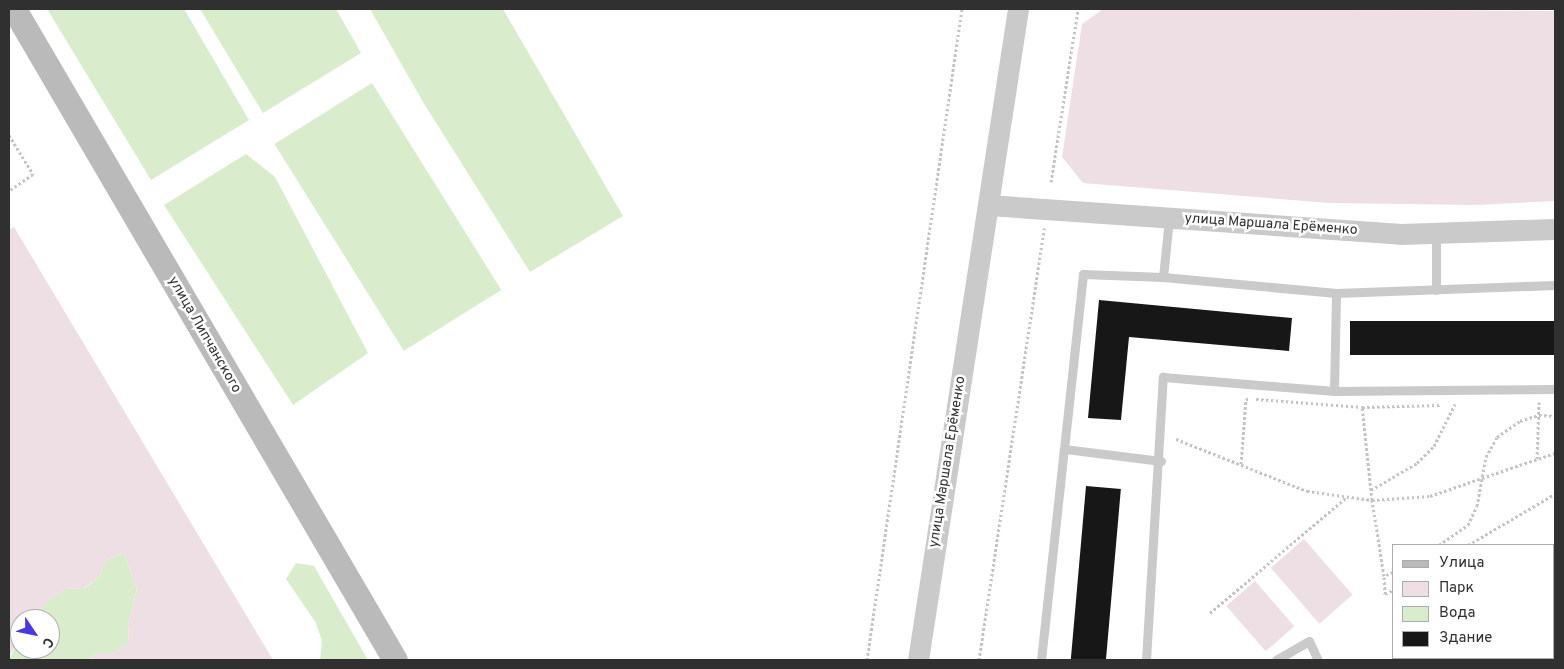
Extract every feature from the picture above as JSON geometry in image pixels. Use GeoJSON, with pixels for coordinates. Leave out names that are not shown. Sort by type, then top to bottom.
{"type":"FeatureCollection","features":[{"type":"Feature","properties":{"kind":"main road","name":"улица Липчанского"},"geometry":{"type":"LineString","coordinates":[[14,9],[395,660]]}},
{"type":"Feature","properties":{"kind":"street","name":"улица Маршала Ерёменко"},"geometry":{"type":"LineString","coordinates":[[918,660],[1018,9]]}},
{"type":"Feature","properties":{"kind":"street","name":"улица Маршала Ерёменко"},"geometry":{"type":"LineString","coordinates":[[988,204],[1169,219],[1392,233],[1555,229]]}},
{"type":"Feature","properties":{"kind":"lane"},"geometry":{"type":"LineString","coordinates":[[1163,277],[1169,219]]}},
{"type":"Feature","properties":{"kind":"lane"},"geometry":{"type":"LineString","coordinates":[[1436,233],[1436,290]]}},
{"type":"Feature","properties":{"kind":"lane"},"geometry":{"type":"LineString","coordinates":[[1041,660],[1083,274],[1163,277],[1336,293],[1555,285]]}},
{"type":"Feature","properties":{"kind":"lane"},"geometry":{"type":"LineString","coordinates":[[1334,391],[1336,293]]}},
{"type":"Feature","properties":{"kind":"lane"},"geometry":{"type":"LineString","coordinates":[[1146,660],[1160,461],[1163,377],[1334,391],[1555,389]]}},
{"type":"Feature","properties":{"kind":"lane"},"geometry":{"type":"LineString","coordinates":[[1064,449],[1160,461]]}},
{"type":"Feature","properties":{"kind":"lane"},"geometry":{"type":"LineString","coordinates":[[1276,660],[1309,641],[1318,660]]}},
{"type":"Feature","properties":{"kind":"path"},"geometry":{"type":"LineString","coordinates":[[867,660],[962,9]]}},
{"type":"Feature","properties":{"kind":"path"},"geometry":{"type":"LineString","coordinates":[[1051,182],[1078,9]]}},
{"type":"Feature","properties":{"kind":"path"},"geometry":{"type":"LineString","coordinates":[[9,135],[33,174],[9,190]]}},
{"type":"Feature","properties":{"kind":"path"},"geometry":{"type":"LineString","coordinates":[[979,660],[1044,225]]}},
{"type":"Feature","properties":{"kind":"path"},"geometry":{"type":"LineString","coordinates":[[1241,464],[1246,399],[1362,407],[1464,404]]}},
{"type":"Feature","properties":{"kind":"path"},"geometry":{"type":"LineString","coordinates":[[1530,402],[1539,402],[1537,459]]}},
{"type":"Feature","properties":{"kind":"path"},"geometry":{"type":"LineString","coordinates":[[1370,491],[1423,457],[1438,439],[1455,404]]}},
{"type":"Feature","properties":{"kind":"path"},"geometry":{"type":"LineString","coordinates":[[1362,407],[1370,491],[1384,576],[1385,594],[1392,590]]}},
{"type":"Feature","properties":{"kind":"path"},"geometry":{"type":"LineString","coordinates":[[1441,544],[1468,525],[1476,506],[1486,457],[1498,437],[1520,421],[1539,416],[1555,416]]}},
{"type":"Feature","properties":{"kind":"path"},"geometry":{"type":"LineString","coordinates":[[1176,439],[1307,491],[1372,500],[1430,496],[1481,481],[1555,453]]}},
{"type":"Feature","properties":{"kind":"path"},"geometry":{"type":"LineString","coordinates":[[1470,544],[1555,494]]}},
{"type":"Feature","properties":{"kind":"path"},"geometry":{"type":"LineString","coordinates":[[1210,613],[1348,496]]}},
{"type":"Feature","properties":{"kind":"path"},"geometry":{"type":"LineString","coordinates":[[1384,576],[1392,572]]}},
{"type":"Feature","properties":{"kind":"green space"},"geometry":{"type":"Polygon","coordinates":[[[1103,9],[1555,11],[1555,201],[1477,205],[1329,203],[1083,183],[1062,157],[1082,24],[1103,9]]]}},
{"type":"Feature","properties":{"kind":"green space"},"geometry":{"type":"Polygon","coordinates":[[[14,227],[273,660],[88,660],[96,653],[114,653],[129,643],[128,625],[137,589],[124,553],[106,560],[99,577],[84,588],[65,589],[49,600],[41,609],[10,609],[9,657],[9,230],[14,227]]]}},
{"type":"Feature","properties":{"kind":"green space"},"geometry":{"type":"Polygon","coordinates":[[[1304,539],[1353,595],[1319,624],[1271,568],[1304,539]]]}},
{"type":"Feature","properties":{"kind":"green space"},"geometry":{"type":"Polygon","coordinates":[[[1255,581],[1294,626],[1266,651],[1226,606],[1255,581]]]}},
{"type":"Feature","properties":{"kind":"water"},"geometry":{"type":"Polygon","coordinates":[[[47,9],[184,9],[249,120],[151,180],[47,9]]]}},
{"type":"Feature","properties":{"kind":"water"},"geometry":{"type":"Polygon","coordinates":[[[200,9],[336,9],[361,53],[263,113],[200,9]]]}},
{"type":"Feature","properties":{"kind":"water"},"geometry":{"type":"Polygon","coordinates":[[[370,9],[503,9],[623,216],[530,272],[423,102],[370,9]]]}},
{"type":"Feature","properties":{"kind":"water"},"geometry":{"type":"Polygon","coordinates":[[[372,83],[501,290],[404,351],[274,144],[372,83]]]}},
{"type":"Feature","properties":{"kind":"water"},"geometry":{"type":"Polygon","coordinates":[[[246,154],[275,177],[368,353],[293,405],[164,205],[246,154]]]}},
{"type":"Feature","properties":{"kind":"water"},"geometry":{"type":"Polygon","coordinates":[[[124,553],[137,589],[128,625],[129,643],[114,653],[96,653],[88,660],[9,660],[10,658],[60,659],[60,609],[41,609],[49,600],[65,589],[85,588],[99,577],[106,560],[124,553]]]}},
{"type":"Feature","properties":{"kind":"water"},"geometry":{"type":"Polygon","coordinates":[[[296,563],[314,566],[368,660],[320,660],[322,641],[316,623],[286,579],[296,563]]]}},
{"type":"Feature","properties":{"kind":"building"},"geometry":{"type":"Polygon","coordinates":[[[1099,300],[1292,318],[1289,351],[1129,337],[1121,420],[1088,418],[1099,300]]]}},
{"type":"Feature","properties":{"kind":"building"},"geometry":{"type":"Polygon","coordinates":[[[1350,321],[1554,321],[1554,355],[1350,355],[1350,321]]]}},
{"type":"Feature","properties":{"kind":"building"},"geometry":{"type":"Polygon","coordinates":[[[1086,486],[1121,489],[1106,660],[1071,660],[1086,486]]]}}]}
